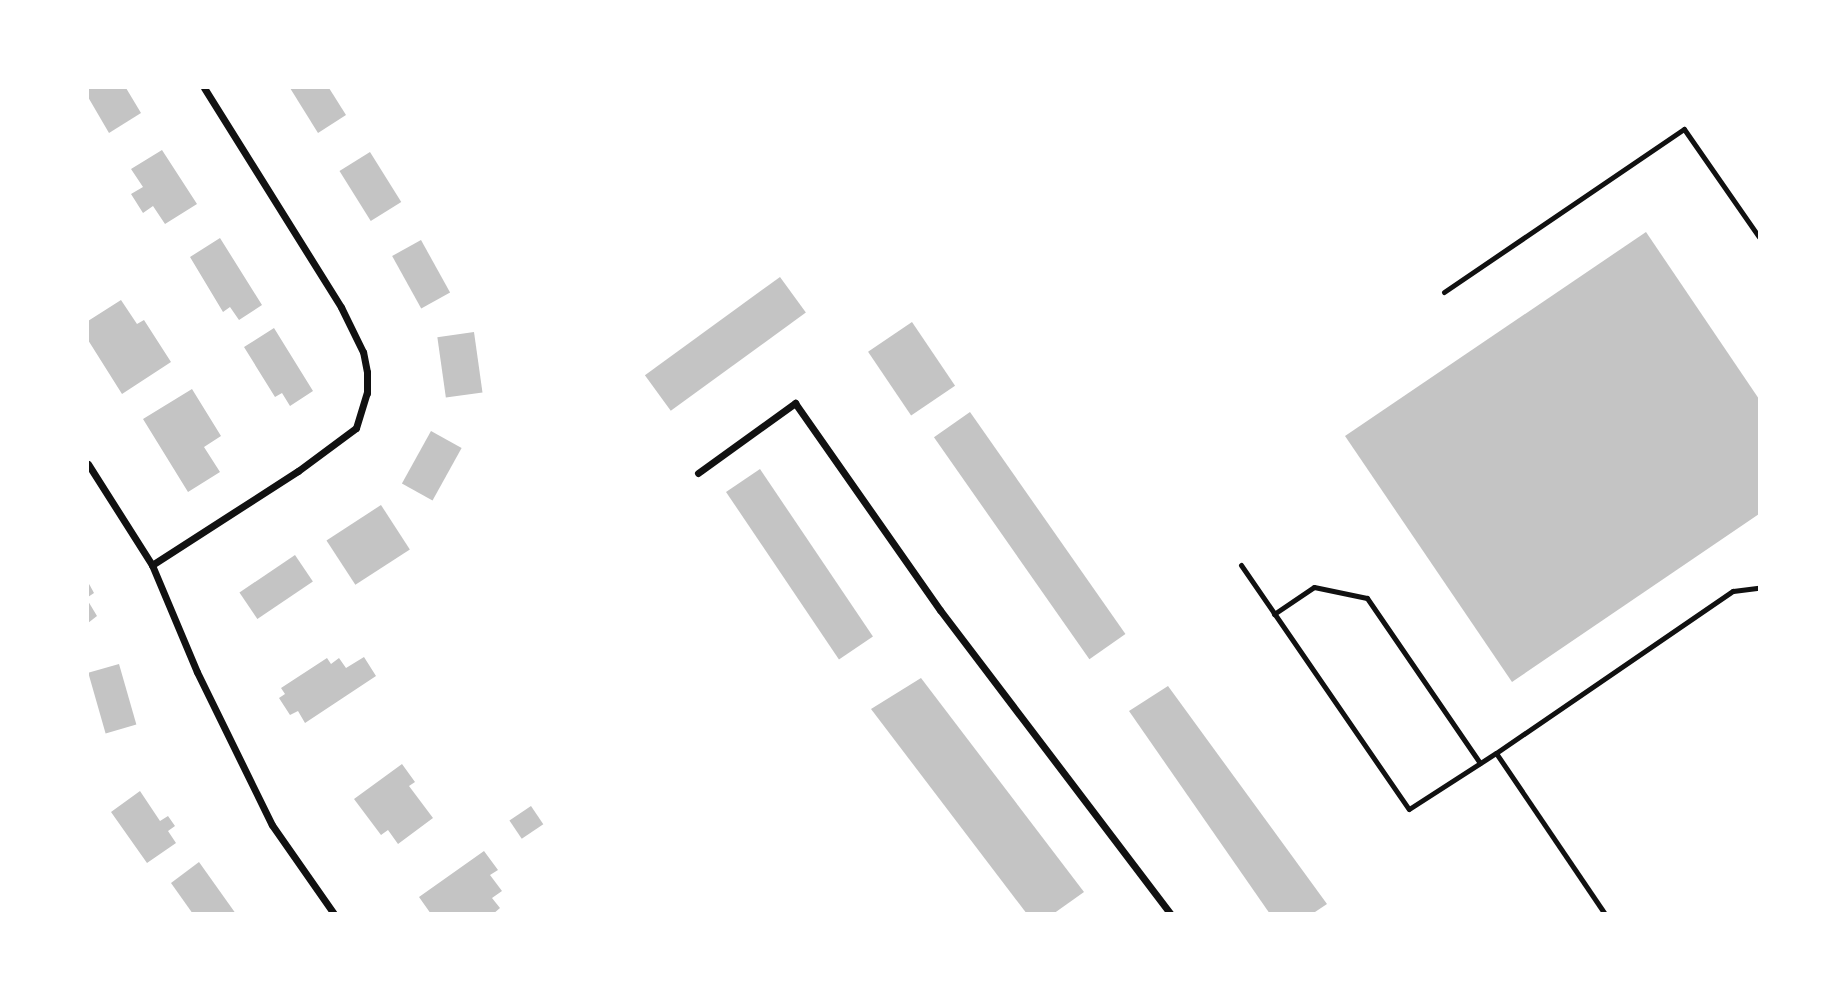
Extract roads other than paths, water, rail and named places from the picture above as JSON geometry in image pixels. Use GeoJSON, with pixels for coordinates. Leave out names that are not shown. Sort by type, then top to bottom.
{"type":"FeatureCollection","features":[{"type":"Feature","properties":{"kind":"street"},"geometry":{"type":"LineString","coordinates":[[152,565],[298,471],[356,428],[367,393],[363,352],[341,307],[204,88]]}},
{"type":"Feature","properties":{"kind":"street"},"geometry":{"type":"LineString","coordinates":[[698,472],[795,403],[940,610],[1171,914]]}},
{"type":"Feature","properties":{"kind":"street"},"geometry":{"type":"LineString","coordinates":[[88,464],[152,565],[197,673],[272,825],[334,914]]}},
{"type":"Feature","properties":{"kind":"lane"},"geometry":{"type":"LineString","coordinates":[[1444,292],[1684,128],[1759,237]]}},
{"type":"Feature","properties":{"kind":"lane"},"geometry":{"type":"LineString","coordinates":[[1241,565],[1409,809],[1496,753],[1732,591],[1759,588]]}},
{"type":"Feature","properties":{"kind":"lane"},"geometry":{"type":"LineString","coordinates":[[1274,614],[1314,587],[1367,598],[1480,763]]}},
{"type":"Feature","properties":{"kind":"lane"},"geometry":{"type":"LineString","coordinates":[[1496,753],[1605,914]]}}]}
